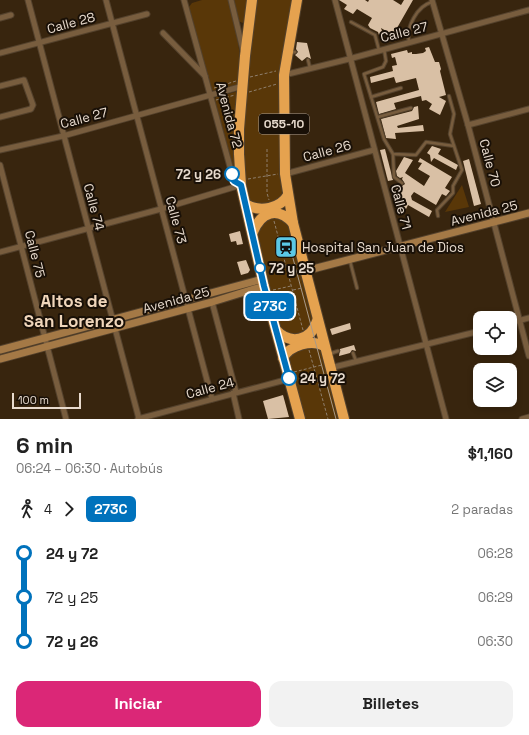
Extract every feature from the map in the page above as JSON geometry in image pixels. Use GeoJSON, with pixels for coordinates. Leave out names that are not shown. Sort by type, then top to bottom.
{"type":"FeatureCollection","features":[{"type":"Feature","properties":{"kind":"highway","name":"055-10"},"geometry":{"type":"LineString","coordinates":[[241,182],[239,148],[245,56],[252,0]]}},
{"type":"Feature","properties":{"kind":"highway","name":"055-10"},"geometry":{"type":"LineString","coordinates":[[297,0],[291,53],[284,75],[285,174],[293,223],[317,321],[344,419]]}},
{"type":"Feature","properties":{"kind":"highway","name":"Avenida 72"},"geometry":{"type":"LineString","coordinates":[[241,182],[263,282],[300,419]]}},
{"type":"Feature","properties":{"kind":"highway"},"geometry":{"type":"LineString","coordinates":[[253,232],[261,218],[280,204],[288,195]]}},
{"type":"Feature","properties":{"kind":"highway"},"geometry":{"type":"LineString","coordinates":[[247,205],[258,209],[272,210],[282,214],[293,223]]}},
{"type":"Feature","properties":{"kind":"highway"},"geometry":{"type":"LineString","coordinates":[[283,358],[291,348],[306,341],[313,331],[317,321]]}},
{"type":"Feature","properties":{"kind":"highway"},"geometry":{"type":"LineString","coordinates":[[276,330],[287,338],[316,342],[327,358]]}},
{"type":"Feature","properties":{"kind":"main road","name":"Avenida 25"},"geometry":{"type":"LineString","coordinates":[[304,267],[349,259],[529,213]]}},
{"type":"Feature","properties":{"kind":"main road","name":"Avenida 25"},"geometry":{"type":"LineString","coordinates":[[0,350],[263,282]]}},
{"type":"Feature","properties":{"kind":"main road","name":"Avenida 25"},"geometry":{"type":"LineString","coordinates":[[0,359],[212,302],[263,282]]}},
{"type":"Feature","properties":{"kind":"street","name":"Calle 74"},"geometry":{"type":"LineString","coordinates":[[28,0],[38,43],[139,419]]}},
{"type":"Feature","properties":{"kind":"street","name":"Calle 73"},"geometry":{"type":"LineString","coordinates":[[106,0],[212,399]]}},
{"type":"Feature","properties":{"kind":"street","name":"Avenida 72"},"geometry":{"type":"LineString","coordinates":[[185,0],[234,181],[241,182]]}},
{"type":"Feature","properties":{"kind":"street"},"geometry":{"type":"LineString","coordinates":[[231,0],[245,56]]}},
{"type":"Feature","properties":{"kind":"street","name":"Calle 71"},"geometry":{"type":"LineString","coordinates":[[335,0],[349,59],[401,246],[446,419]]}},
{"type":"Feature","properties":{"kind":"street","name":"Calle 70"},"geometry":{"type":"LineString","coordinates":[[432,1],[468,125],[529,356]]}},
{"type":"Feature","properties":{"kind":"street","name":"Calle 27"},"geometry":{"type":"LineString","coordinates":[[284,75],[349,59],[381,49],[529,10]]}},
{"type":"Feature","properties":{"kind":"street","name":"Calle 28"},"geometry":{"type":"LineString","coordinates":[[0,53],[147,14]]}},
{"type":"Feature","properties":{"kind":"street"},"geometry":{"type":"LineString","coordinates":[[0,18],[11,15]]}},
{"type":"Feature","properties":{"kind":"street"},"geometry":{"type":"LineString","coordinates":[[163,34],[205,77]]}},
{"type":"Feature","properties":{"kind":"street"},"geometry":{"type":"LineString","coordinates":[[0,86],[24,80],[33,105],[31,109],[0,117]]}},
{"type":"Feature","properties":{"kind":"street","name":"Calle 27"},"geometry":{"type":"LineString","coordinates":[[0,150],[63,136],[243,86]]}},
{"type":"Feature","properties":{"kind":"street"},"geometry":{"type":"LineString","coordinates":[[468,125],[529,109]]}},
{"type":"Feature","properties":{"kind":"street","name":"Calle 26"},"geometry":{"type":"LineString","coordinates":[[285,174],[374,150]]}},
{"type":"Feature","properties":{"kind":"street","name":"Calle 75"},"geometry":{"type":"LineString","coordinates":[[0,165],[66,419]]}},
{"type":"Feature","properties":{"kind":"street"},"geometry":{"type":"LineString","coordinates":[[0,252],[161,209],[241,182]]}},
{"type":"Feature","properties":{"kind":"street"},"geometry":{"type":"LineString","coordinates":[[212,302],[240,419]]}},
{"type":"Feature","properties":{"kind":"street"},"geometry":{"type":"LineString","coordinates":[[517,321],[529,318]]}},
{"type":"Feature","properties":{"kind":"street"},"geometry":{"type":"LineString","coordinates":[[327,358],[356,362],[473,333]]}},
{"type":"Feature","properties":{"kind":"street","name":"Calle 24"},"geometry":{"type":"LineString","coordinates":[[139,419],[234,393],[288,376]]}},
{"type":"Feature","properties":{"kind":"street"},"geometry":{"type":"LineString","coordinates":[[522,419],[529,417]]}},
{"type":"Feature","properties":{"kind":"lane"},"geometry":{"type":"LineString","coordinates":[[409,42],[409,29],[421,7],[432,1]]}},
{"type":"Feature","properties":{"kind":"lane"},"geometry":{"type":"LineString","coordinates":[[351,22],[375,35],[386,61],[383,67],[364,74],[384,139],[393,154],[394,177],[402,183]]}},
{"type":"Feature","properties":{"kind":"lane"},"geometry":{"type":"LineString","coordinates":[[308,60],[310,68]]}},
{"type":"Feature","properties":{"kind":"lane"},"geometry":{"type":"LineString","coordinates":[[371,97],[401,88]]}},
{"type":"Feature","properties":{"kind":"lane"},"geometry":{"type":"LineString","coordinates":[[438,216],[437,210],[441,204],[449,200],[453,193],[453,186],[462,170],[450,134],[454,114],[449,96]]}},
{"type":"Feature","properties":{"kind":"lane"},"geometry":{"type":"LineString","coordinates":[[378,117],[411,108]]}},
{"type":"Feature","properties":{"kind":"lane"},"geometry":{"type":"LineString","coordinates":[[393,154],[416,155],[426,142],[454,146]]}},
{"type":"Feature","properties":{"kind":"lane"},"geometry":{"type":"LineString","coordinates":[[349,259],[357,288]]}},
{"type":"Feature","properties":{"kind":"lane"},"geometry":{"type":"LineString","coordinates":[[327,358],[338,351]]}},
{"type":"Feature","properties":{"kind":"lane"},"geometry":{"type":"LineString","coordinates":[[353,353],[356,362]]}},
{"type":"Feature","properties":{"kind":"path"},"geometry":{"type":"LineString","coordinates":[[267,149],[267,193],[328,419]]}},
{"type":"Feature","properties":{"kind":"path"},"geometry":{"type":"LineString","coordinates":[[241,182],[267,175],[285,174]]}},
{"type":"Feature","properties":{"kind":"path"},"geometry":{"type":"LineString","coordinates":[[279,238],[283,237],[285,241]]}},
{"type":"Feature","properties":{"kind":"path"},"geometry":{"type":"LineString","coordinates":[[263,282],[286,267],[304,267]]}},
{"type":"Feature","properties":{"kind":"path"},"geometry":{"type":"LineString","coordinates":[[293,290],[304,287],[303,282],[308,281]]}},
{"type":"Feature","properties":{"kind":"path"},"geometry":{"type":"LineString","coordinates":[[263,282],[291,286]]}},
{"type":"Feature","properties":{"kind":"path"},"geometry":{"type":"LineString","coordinates":[[288,376],[314,367],[327,358]]}},
{"type":"Feature","properties":{"kind":"shaded area"},"geometry":{"type":"Polygon","coordinates":[[[202,0],[228,0],[236,31],[240,56],[240,77],[237,85],[214,91],[211,89],[189,7],[192,3],[202,0]]]}},
{"type":"Feature","properties":{"kind":"shaded area"},"geometry":{"type":"Polygon","coordinates":[[[233,0],[249,0],[245,22],[243,23],[238,21],[233,0]]]}},
{"type":"Feature","properties":{"kind":"shaded area"},"geometry":{"type":"Polygon","coordinates":[[[257,0],[292,0],[282,59],[285,196],[281,201],[256,208],[251,205],[243,165],[242,146],[249,54],[257,0]]]}},
{"type":"Feature","properties":{"kind":"shaded area"},"geometry":{"type":"Polygon","coordinates":[[[237,92],[236,180],[214,102],[216,97],[237,92]]]}},
{"type":"Feature","properties":{"kind":"shaded area"},"geometry":{"type":"Polygon","coordinates":[[[462,185],[469,207],[445,212],[462,185]]]}},
{"type":"Feature","properties":{"kind":"shaded area"},"geometry":{"type":"Polygon","coordinates":[[[274,215],[288,222],[313,318],[308,332],[289,336],[279,326],[257,235],[261,222],[274,215]]]}},
{"type":"Feature","properties":{"kind":"shaded area"},"geometry":{"type":"Polygon","coordinates":[[[315,345],[320,347],[340,419],[304,419],[287,359],[289,352],[315,345]]]}},
{"type":"Feature","properties":{"kind":"building"},"geometry":{"type":"Polygon","coordinates":[[[339,0],[365,0],[368,2],[369,0],[393,0],[401,5],[404,0],[413,0],[393,35],[381,28],[383,34],[379,35],[378,32],[370,28],[368,25],[372,18],[357,9],[353,14],[344,9],[347,5],[339,0]]]}},
{"type":"Feature","properties":{"kind":"building"},"geometry":{"type":"Polygon","coordinates":[[[297,42],[307,43],[311,59],[307,57],[302,61],[295,55],[298,52],[296,49],[297,42]]]}},
{"type":"Feature","properties":{"kind":"building"},"geometry":{"type":"Polygon","coordinates":[[[429,47],[435,62],[439,62],[446,95],[439,97],[446,101],[440,115],[429,109],[432,104],[426,100],[422,101],[421,96],[394,103],[396,109],[379,114],[376,102],[419,90],[416,78],[396,83],[394,77],[371,83],[370,77],[393,71],[392,66],[397,65],[395,57],[392,58],[391,54],[407,50],[408,53],[412,52],[412,54],[423,53],[426,51],[425,48],[429,47]]]}},
{"type":"Feature","properties":{"kind":"building"},"geometry":{"type":"Polygon","coordinates":[[[418,106],[419,119],[397,126],[398,128],[423,125],[424,131],[395,133],[396,139],[386,138],[381,119],[412,111],[414,107],[418,106]]]}},
{"type":"Feature","properties":{"kind":"building"},"geometry":{"type":"Polygon","coordinates":[[[432,146],[441,149],[438,154],[458,165],[456,170],[434,158],[431,162],[430,155],[427,153],[432,146]]]}},
{"type":"Feature","properties":{"kind":"building"},"geometry":{"type":"Polygon","coordinates":[[[385,149],[393,180],[388,181],[380,150],[385,149]]]}},
{"type":"Feature","properties":{"kind":"building"},"geometry":{"type":"Polygon","coordinates":[[[404,157],[413,160],[405,173],[424,186],[430,176],[418,169],[422,163],[418,162],[420,158],[452,177],[445,188],[450,191],[446,196],[442,194],[436,205],[414,192],[411,196],[412,200],[432,211],[429,217],[408,205],[406,209],[398,204],[399,202],[393,198],[395,195],[393,194],[399,184],[402,186],[405,184],[402,179],[403,177],[400,178],[397,176],[396,171],[404,157]]]}},
{"type":"Feature","properties":{"kind":"building"},"geometry":{"type":"Polygon","coordinates":[[[469,159],[481,204],[474,206],[463,161],[469,159]]]}},
{"type":"Feature","properties":{"kind":"building"},"geometry":{"type":"Polygon","coordinates":[[[240,231],[243,244],[237,245],[236,241],[231,242],[229,234],[240,231]]]}},
{"type":"Feature","properties":{"kind":"building"},"geometry":{"type":"Polygon","coordinates":[[[246,260],[250,270],[248,273],[241,275],[237,262],[246,260]]]}},
{"type":"Feature","properties":{"kind":"building"},"geometry":{"type":"Polygon","coordinates":[[[350,323],[351,329],[332,335],[330,329],[350,323]]]}},
{"type":"Feature","properties":{"kind":"building"},"geometry":{"type":"Polygon","coordinates":[[[354,345],[356,351],[352,350],[350,353],[339,356],[340,349],[354,345]]]}},
{"type":"Feature","properties":{"kind":"building"},"geometry":{"type":"Polygon","coordinates":[[[283,395],[289,417],[268,419],[263,401],[283,395]]]}},
{"type":"Feature","properties":{"kind":"tram line"},"geometry":{"type":"LineString","coordinates":[[290,247],[336,419]]}},
{"type":"Feature","properties":{"kind":"bus line","name":"273C"},"geometry":{"type":"LineString","coordinates":[[232,174],[234,181],[241,185],[247,205],[264,286],[289,378]]}},
{"type":"Feature","properties":{"kind":"place","name":"72 y 26"},"geometry":{"type":"Point","coordinates":[232,174]}},
{"type":"Feature","properties":{"kind":"place","name":"Hospital San Juan de Dios"},"geometry":{"type":"Point","coordinates":[286,247]}},
{"type":"Feature","properties":{"kind":"place","name":"72 y 25"},"geometry":{"type":"Point","coordinates":[260,268]}},
{"type":"Feature","properties":{"kind":"place","name":"24 y 72"},"geometry":{"type":"Point","coordinates":[289,378]}},
{"type":"Feature","properties":{"kind":"district","name":"Altos de San Lorenzo"},"geometry":{"type":"Point","coordinates":[74,311]}}]}
